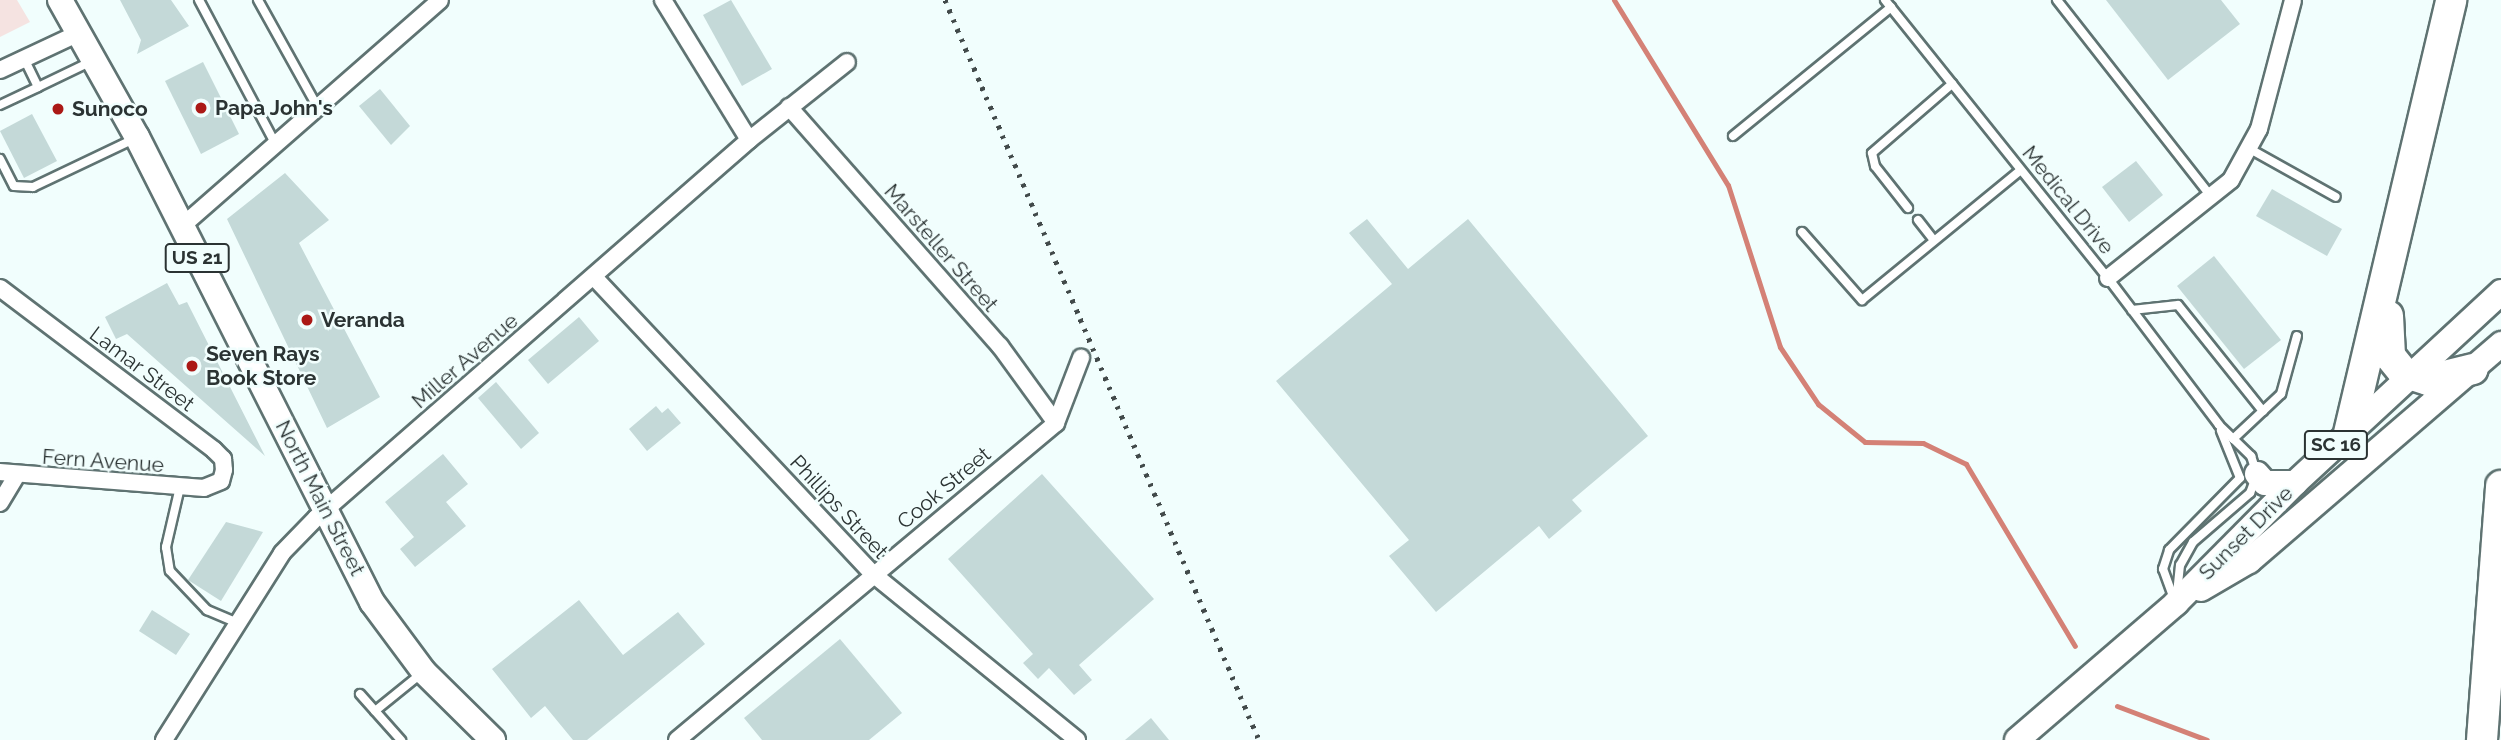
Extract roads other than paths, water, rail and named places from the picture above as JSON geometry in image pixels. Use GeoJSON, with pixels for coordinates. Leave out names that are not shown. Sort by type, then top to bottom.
{"type":"FeatureCollection","features":[{"type":"Feature","properties":{"kind":"highway"},"geometry":{"type":"LineString","coordinates":[[2349,433],[2451,0]]}},
{"type":"Feature","properties":{"kind":"highway"},"geometry":{"type":"LineString","coordinates":[[2407,192],[2405,231],[2386,337],[2390,356],[2411,375],[2443,378],[2473,369]]}},
{"type":"Feature","properties":{"kind":"highway"},"geometry":{"type":"LineString","coordinates":[[2482,740],[2501,486]]}},
{"type":"Feature","properties":{"kind":"main road","name":"North Main Street"},"geometry":{"type":"LineString","coordinates":[[63,3],[137,137],[327,508],[372,602],[424,671],[493,740]]}},
{"type":"Feature","properties":{"kind":"main road","name":"Sunset Drive"},"geometry":{"type":"LineString","coordinates":[[2017,740],[2176,603],[2295,484],[2501,292]]}},
{"type":"Feature","properties":{"kind":"main road","name":"Sunset Drive"},"geometry":{"type":"LineString","coordinates":[[2176,603],[2249,561],[2501,344]]}},
{"type":"Feature","properties":{"kind":"main road"},"geometry":{"type":"LineString","coordinates":[[2257,474],[2266,483],[2295,484]]}},
{"type":"Feature","properties":{"kind":"street"},"geometry":{"type":"LineString","coordinates":[[181,227],[440,0]]}},
{"type":"Feature","properties":{"kind":"street"},"geometry":{"type":"LineString","coordinates":[[663,0],[749,140]]}},
{"type":"Feature","properties":{"kind":"street"},"geometry":{"type":"LineString","coordinates":[[2108,278],[2212,198],[2250,149],[2293,0]]}},
{"type":"Feature","properties":{"kind":"street"},"geometry":{"type":"LineString","coordinates":[[0,70],[81,32]]}},
{"type":"Feature","properties":{"kind":"street","name":"Miller Avenue"},"geometry":{"type":"LineString","coordinates":[[164,740],[282,553],[327,508],[749,140],[847,62]]}},
{"type":"Feature","properties":{"kind":"street","name":"Marsteller Street"},"geometry":{"type":"LineString","coordinates":[[789,107],[1000,346],[1056,422]]}},
{"type":"Feature","properties":{"kind":"street","name":"Phillips Street"},"geometry":{"type":"LineString","coordinates":[[594,277],[873,574],[1077,740]]}},
{"type":"Feature","properties":{"kind":"street","name":"Lamar Street"},"geometry":{"type":"LineString","coordinates":[[0,288],[223,458],[221,481],[204,488]]}},
{"type":"Feature","properties":{"kind":"street","name":"Cook Street"},"geometry":{"type":"LineString","coordinates":[[682,738],[1056,422],[1081,358]]}},
{"type":"Feature","properties":{"kind":"street"},"geometry":{"type":"LineString","coordinates":[[0,503],[8,474]]}},
{"type":"Feature","properties":{"kind":"street","name":"Fern Avenue"},"geometry":{"type":"LineString","coordinates":[[8,474],[204,488]]}},
{"type":"Feature","properties":{"kind":"lane"},"geometry":{"type":"LineString","coordinates":[[199,0],[276,145]]}},
{"type":"Feature","properties":{"kind":"lane"},"geometry":{"type":"LineString","coordinates":[[258,0],[318,108]]}},
{"type":"Feature","properties":{"kind":"lane"},"geometry":{"type":"LineString","coordinates":[[2057,0],[2212,198]]}},
{"type":"Feature","properties":{"kind":"lane"},"geometry":{"type":"LineString","coordinates":[[1733,136],[1888,4]]}},
{"type":"Feature","properties":{"kind":"lane","name":"Medical Drive"},"geometry":{"type":"LineString","coordinates":[[1888,4],[2108,278],[2219,425],[2251,456],[2257,474]]}},
{"type":"Feature","properties":{"kind":"lane"},"geometry":{"type":"LineString","coordinates":[[24,58],[38,87]]}},
{"type":"Feature","properties":{"kind":"lane"},"geometry":{"type":"LineString","coordinates":[[0,106],[95,60]]}},
{"type":"Feature","properties":{"kind":"lane"},"geometry":{"type":"LineString","coordinates":[[1908,208],[1871,158],[1876,146],[1952,84]]}},
{"type":"Feature","properties":{"kind":"lane"},"geometry":{"type":"LineString","coordinates":[[0,159],[14,186],[33,187],[137,137]]}},
{"type":"Feature","properties":{"kind":"lane"},"geometry":{"type":"LineString","coordinates":[[2250,149],[2336,197]]}},
{"type":"Feature","properties":{"kind":"lane"},"geometry":{"type":"LineString","coordinates":[[1802,232],[1862,300],[1933,239],[2021,170]]}},
{"type":"Feature","properties":{"kind":"lane"},"geometry":{"type":"LineString","coordinates":[[1918,220],[1933,239]]}},
{"type":"Feature","properties":{"kind":"lane"},"geometry":{"type":"LineString","coordinates":[[2132,310],[2178,305],[2263,411]]}},
{"type":"Feature","properties":{"kind":"lane"},"geometry":{"type":"LineString","coordinates":[[2233,439],[2280,394],[2297,336]]}},
{"type":"Feature","properties":{"kind":"lane","name":"Medical Drive"},"geometry":{"type":"LineString","coordinates":[[2176,603],[2165,583],[2169,550],[2240,478],[2219,425]]}},
{"type":"Feature","properties":{"kind":"lane"},"geometry":{"type":"LineString","coordinates":[[2176,603],[2180,565],[2193,542],[2250,493],[2257,474]]}},
{"type":"Feature","properties":{"kind":"lane"},"geometry":{"type":"LineString","coordinates":[[180,487],[166,547],[170,571],[207,610],[238,623]]}},
{"type":"Feature","properties":{"kind":"lane"},"geometry":{"type":"LineString","coordinates":[[375,711],[424,671]]}},
{"type":"Feature","properties":{"kind":"lane"},"geometry":{"type":"LineString","coordinates":[[360,694],[401,740]]}},
{"type":"Feature","properties":{"kind":"waterway"},"geometry":{"type":"LineString","coordinates":[[1614,0],[1728,185],[1780,347],[1818,404],[1865,442],[1923,443],[1966,464],[2075,646]]}},
{"type":"Feature","properties":{"kind":"waterway"},"geometry":{"type":"LineString","coordinates":[[2117,706],[2207,740]]}},
{"type":"Feature","properties":{"kind":"railway"},"geometry":{"type":"LineString","coordinates":[[945,0],[1259,740]]}},
{"type":"Feature","properties":{"kind":"place","name":"Papa John's"},"geometry":{"type":"Point","coordinates":[201,108]}},
{"type":"Feature","properties":{"kind":"place","name":"Sunoco"},"geometry":{"type":"Point","coordinates":[58,109]}},
{"type":"Feature","properties":{"kind":"place","name":"Veranda"},"geometry":{"type":"Point","coordinates":[307,320]}},
{"type":"Feature","properties":{"kind":"place","name":"Seven Rays Book Store"},"geometry":{"type":"Point","coordinates":[192,366]}}]}
